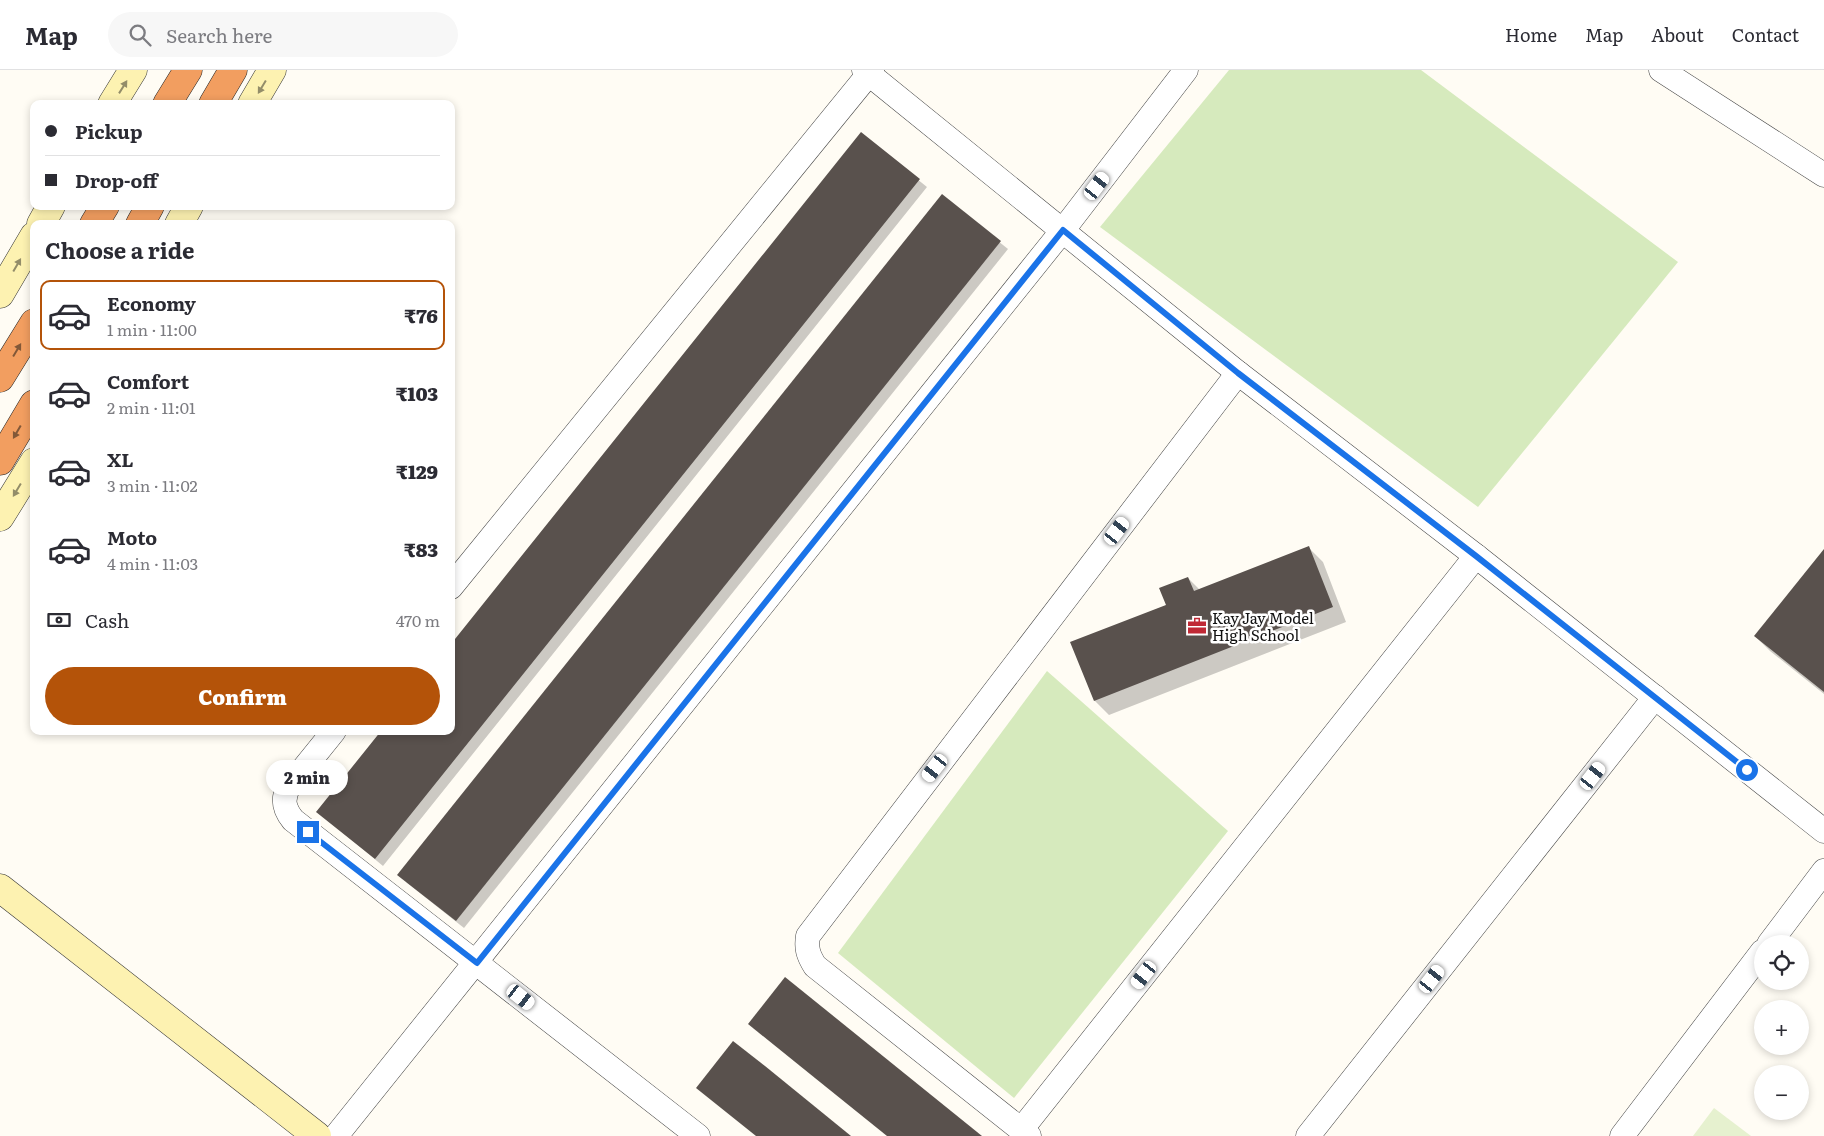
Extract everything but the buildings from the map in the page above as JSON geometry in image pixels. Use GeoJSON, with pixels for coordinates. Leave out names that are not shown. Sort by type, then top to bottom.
{"type":"FeatureCollection","features":[{"type":"Feature","properties":{"kind":"highway"},"geometry":{"type":"LineString","coordinates":[[169,100],[188,70]]}},
{"type":"Feature","properties":{"kind":"highway"},"geometry":{"type":"LineString","coordinates":[[215,100],[233,70]]}},
{"type":"Feature","properties":{"kind":"highway"},"geometry":{"type":"LineString","coordinates":[[0,378],[30,329]]}},
{"type":"Feature","properties":{"kind":"highway"},"geometry":{"type":"LineString","coordinates":[[0,461],[30,411]]}},
{"type":"Feature","properties":{"kind":"street"},"geometry":{"type":"LineString","coordinates":[[114,100],[133,70]]}},
{"type":"Feature","properties":{"kind":"street"},"geometry":{"type":"LineString","coordinates":[[254,100],[272,70]]}},
{"type":"Feature","properties":{"kind":"street"},"geometry":{"type":"LineString","coordinates":[[336,1136],[477,963],[1063,230],[1186,70]]}},
{"type":"Feature","properties":{"kind":"street"},"geometry":{"type":"LineString","coordinates":[[1661,70],[1824,174]]}},
{"type":"Feature","properties":{"kind":"street"},"geometry":{"type":"LineString","coordinates":[[455,582],[868,71],[1238,373],[1476,556],[1824,831]]}},
{"type":"Feature","properties":{"kind":"street"},"geometry":{"type":"LineString","coordinates":[[0,294],[30,243]]}},
{"type":"Feature","properties":{"kind":"street"},"geometry":{"type":"LineString","coordinates":[[1238,373],[808,936],[806,946],[809,957],[815,966],[1025,1133],[1476,556]]}},
{"type":"Feature","properties":{"kind":"street"},"geometry":{"type":"LineString","coordinates":[[0,517],[30,468]]}},
{"type":"Feature","properties":{"kind":"street"},"geometry":{"type":"LineString","coordinates":[[1308,1136],[1655,697]]}},
{"type":"Feature","properties":{"kind":"street"},"geometry":{"type":"LineString","coordinates":[[331,735],[288,788],[284,804],[287,813],[293,820],[698,1136]]}},
{"type":"Feature","properties":{"kind":"street"},"geometry":{"type":"LineString","coordinates":[[1776,935],[1824,871]]}},
{"type":"Feature","properties":{"kind":"street"},"geometry":{"type":"LineString","coordinates":[[0,888],[317,1136]]}},
{"type":"Feature","properties":{"kind":"street"},"geometry":{"type":"LineString","coordinates":[[1622,1136],[1754,963]]}},
{"type":"Feature","properties":{"kind":"green space"},"geometry":{"type":"Polygon","coordinates":[[[1229,70],[1421,70],[1678,262],[1478,507],[1100,227],[1229,70]]]}},
{"type":"Feature","properties":{"kind":"green space"},"geometry":{"type":"Polygon","coordinates":[[[1047,671],[1228,831],[1014,1098],[838,953],[1047,671]]]}},
{"type":"Feature","properties":{"kind":"green space"},"geometry":{"type":"Polygon","coordinates":[[[1714,1108],[1751,1136],[1693,1136],[1714,1108]]]}},
{"type":"Feature","properties":{"kind":"place","name":"Kay Jay Model High School"},"geometry":{"type":"Point","coordinates":[1197,626]}},
{"type":"Feature","properties":{"kind":"route"},"geometry":{"type":"LineString","coordinates":[[308,832],[477,963],[1063,230],[1238,373],[1476,556],[1747,770]]}}]}
